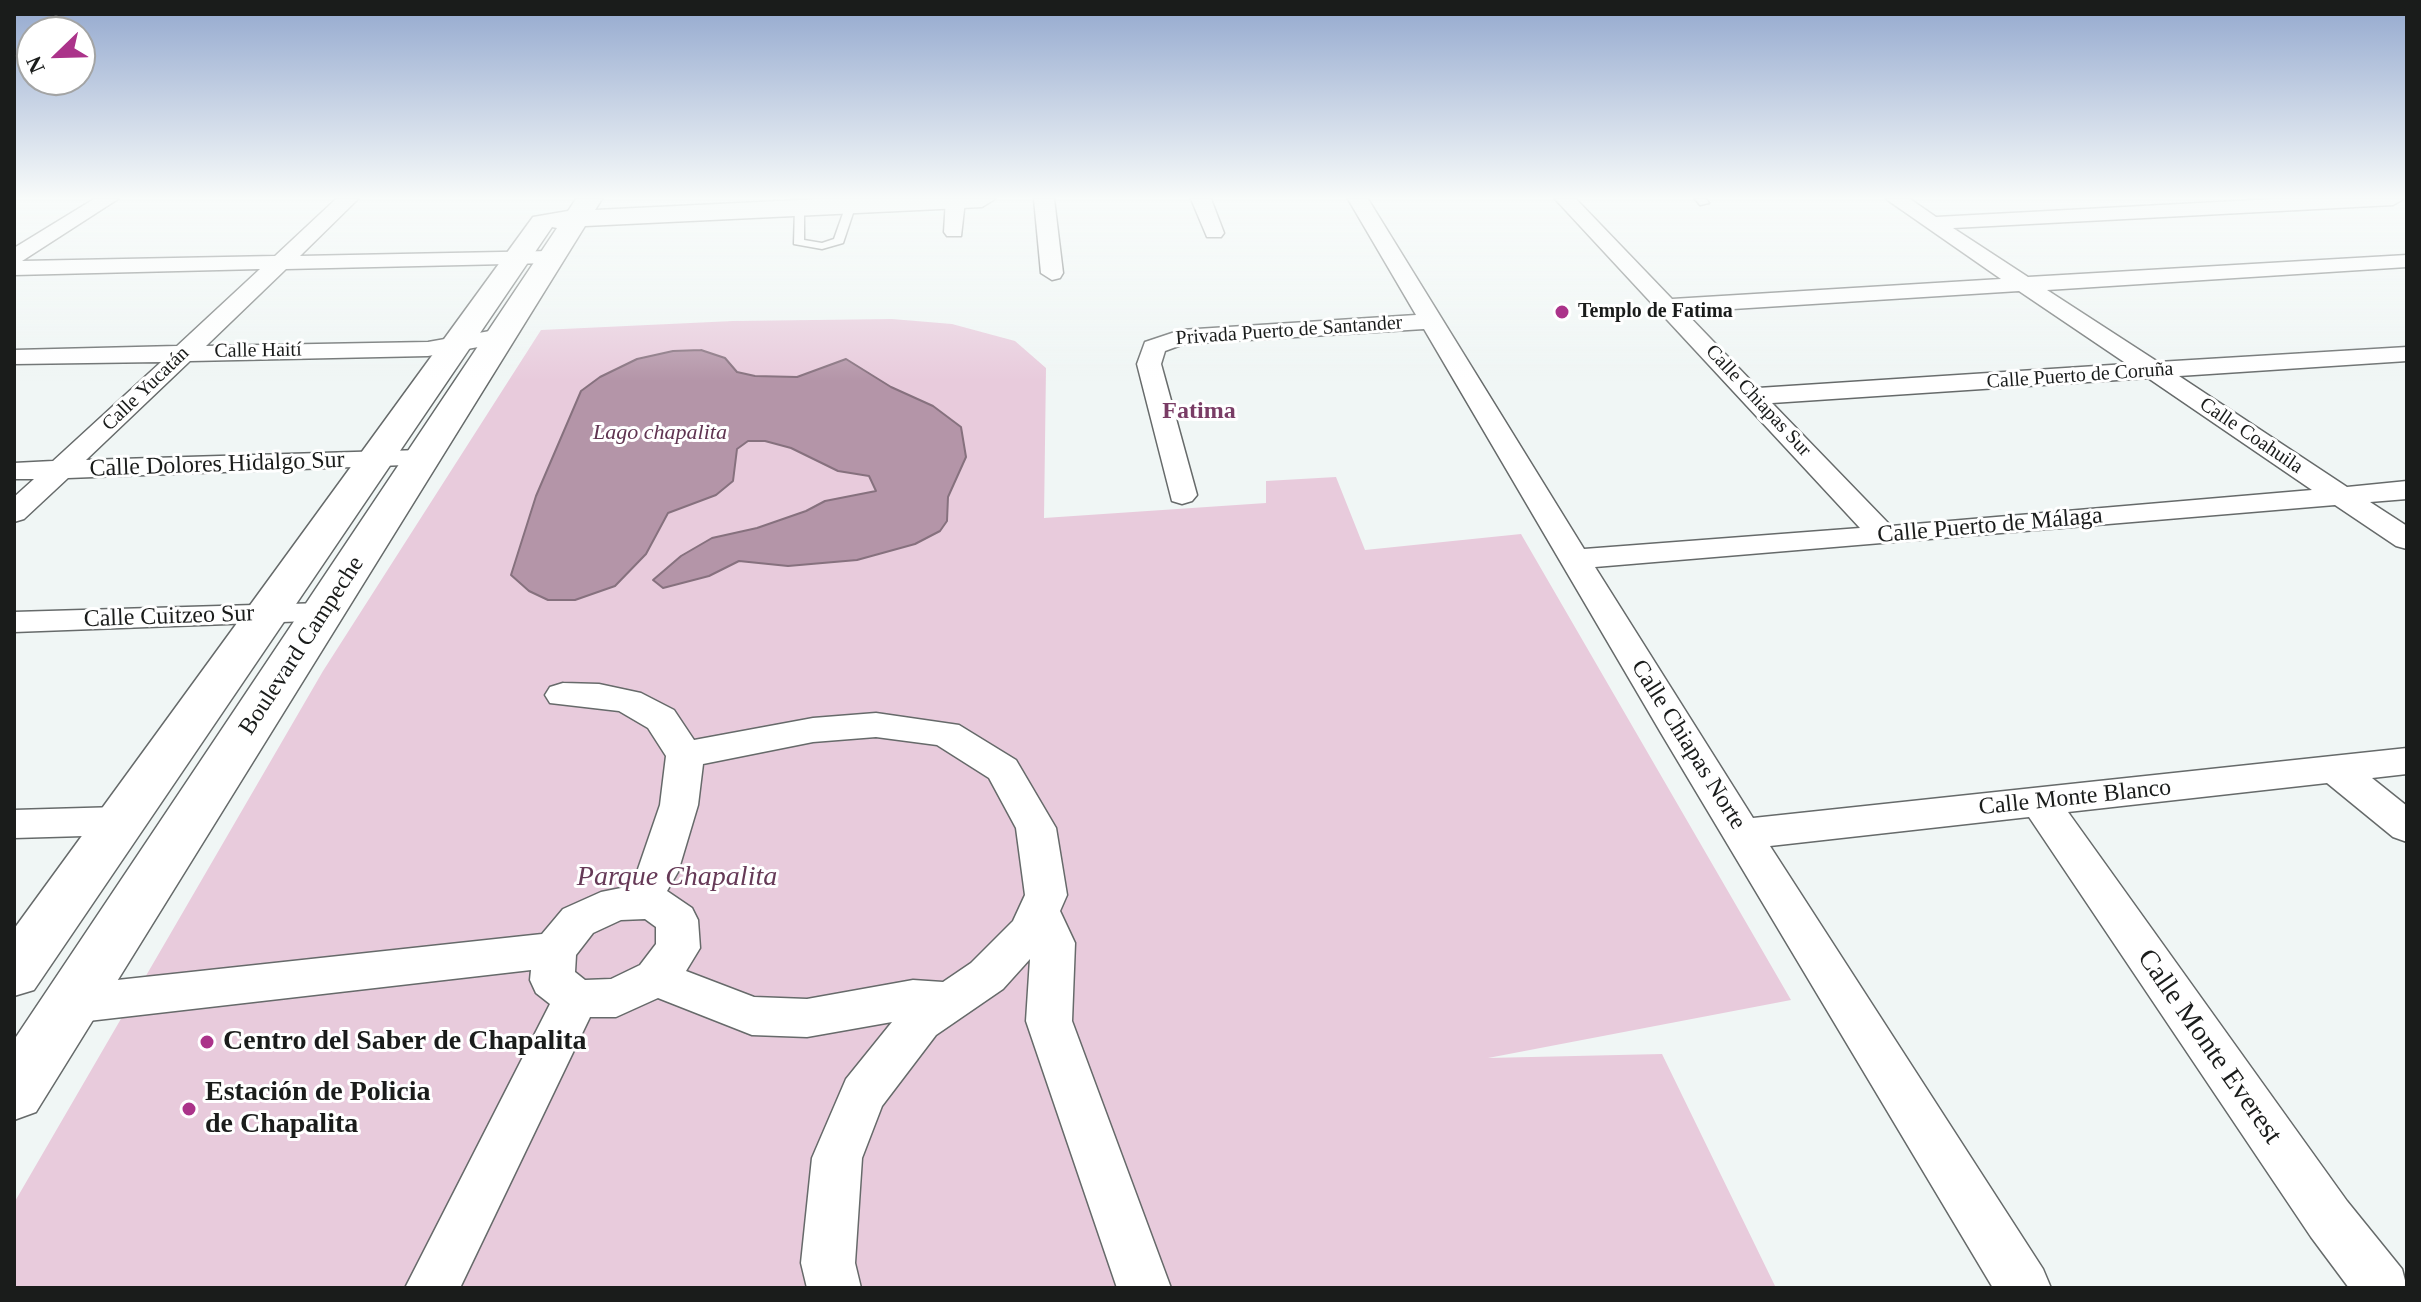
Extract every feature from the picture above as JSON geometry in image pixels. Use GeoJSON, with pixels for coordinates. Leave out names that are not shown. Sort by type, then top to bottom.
{"type":"FeatureCollection","features":[{"type":"Feature","properties":{"kind":"street","name":"Calle Yucatán"},"geometry":{"type":"LineString","coordinates":[[14,513],[281,260]]}},
{"type":"Feature","properties":{"kind":"street"},"geometry":{"type":"LineString","coordinates":[[14,268],[277,263],[299,260]]}},
{"type":"Feature","properties":{"kind":"street","name":"Boulevard Campeche"},"geometry":{"type":"LineString","coordinates":[[14,973],[455,346],[526,260]]}},
{"type":"Feature","properties":{"kind":"street","name":"Boulevard Campeche"},"geometry":{"type":"LineString","coordinates":[[14,1092],[501,336],[539,260]]}},
{"type":"Feature","properties":{"kind":"street"},"geometry":{"type":"LineString","coordinates":[[1051,260],[1052,273]]}},
{"type":"Feature","properties":{"kind":"street","name":"Calle Chiapas Norte"},"geometry":{"type":"LineString","coordinates":[[1396,260],[1573,559],[2024,1288]]}},
{"type":"Feature","properties":{"kind":"street","name":"Calle Chiapas Sur"},"geometry":{"type":"LineString","coordinates":[[1624,260],[1883,535]]}},
{"type":"Feature","properties":{"kind":"street","name":"Calle Coahuila"},"geometry":{"type":"LineString","coordinates":[[1988,260],[2407,540]]}},
{"type":"Feature","properties":{"kind":"street"},"geometry":{"type":"LineString","coordinates":[[1669,306],[2407,261]]}},
{"type":"Feature","properties":{"kind":"street","name":"Privada Puerto de Santander"},"geometry":{"type":"LineString","coordinates":[[1182,495],[1149,364],[1154,347],[1181,337],[1434,321]]}},
{"type":"Feature","properties":{"kind":"street","name":"Calle Haití"},"geometry":{"type":"LineString","coordinates":[[14,357],[455,346],[501,336]]}},
{"type":"Feature","properties":{"kind":"street","name":"Calle Puerto de Coruña"},"geometry":{"type":"LineString","coordinates":[[1753,396],[2407,354]]}},
{"type":"Feature","properties":{"kind":"street","name":"Calle Dolores Hidalgo Sur"},"geometry":{"type":"LineString","coordinates":[[14,471],[421,458]]}},
{"type":"Feature","properties":{"kind":"street","name":"Calle Puerto de Málaga"},"geometry":{"type":"LineString","coordinates":[[1573,559],[2407,490]]}},
{"type":"Feature","properties":{"kind":"street","name":"Calle Cuitzeo Sur"},"geometry":{"type":"LineString","coordinates":[[14,622],[323,613]]}},
{"type":"Feature","properties":{"kind":"street"},"geometry":{"type":"LineString","coordinates":[[563,695],[628,701],[661,719],[685,755],[679,805],[657,872],[638,903]]}},
{"type":"Feature","properties":{"kind":"street"},"geometry":{"type":"LineString","coordinates":[[685,755],[813,730],[876,725],[946,734],[1003,769],[1036,828],[1046,895],[1029,932],[987,976],[920,1021],[863,1094],[837,1158],[828,1263],[834,1288]]}},
{"type":"Feature","properties":{"kind":"street","name":"Calle Monte Blanco"},"geometry":{"type":"LineString","coordinates":[[1744,834],[2407,761]]}},
{"type":"Feature","properties":{"kind":"street"},"geometry":{"type":"LineString","coordinates":[[2335,769],[2407,827]]}},
{"type":"Feature","properties":{"kind":"street","name":"Calle Monte Everest"},"geometry":{"type":"LineString","coordinates":[[2040,802],[2329,1219],[2383,1288]]}},
{"type":"Feature","properties":{"kind":"street"},"geometry":{"type":"LineString","coordinates":[[14,824],[119,821]]}},
{"type":"Feature","properties":{"kind":"street"},"geometry":{"type":"LineString","coordinates":[[638,903],[653,903],[677,920],[678,948],[656,978],[616,998],[576,999],[552,980],[554,950],[578,921],[616,904],[638,903]]}},
{"type":"Feature","properties":{"kind":"street"},"geometry":{"type":"LineString","coordinates":[[1037,914],[1049,928],[1053,943],[1049,1021],[1144,1288]]}},
{"type":"Feature","properties":{"kind":"street"},"geometry":{"type":"LineString","coordinates":[[71,1004],[554,950]]}},
{"type":"Feature","properties":{"kind":"street"},"geometry":{"type":"LineString","coordinates":[[656,978],[752,1016],[807,1018],[913,999],[950,1001]]}},
{"type":"Feature","properties":{"kind":"street"},"geometry":{"type":"LineString","coordinates":[[432,1288],[576,999]]}},
{"type":"Feature","properties":{"kind":"green space","name":"Parque Chapalita"},"geometry":{"type":"Polygon","coordinates":[[[892,319],[952,324],[1015,341],[1046,368],[1044,518],[1266,503],[1266,481],[1336,477],[1365,550],[1521,534],[1791,1000],[1488,1058],[1662,1054],[1776,1288],[14,1288],[14,1203],[323,671],[541,330],[733,321],[892,319]]]}},
{"type":"Feature","properties":{"kind":"water","name":"Lago chapalita"},"geometry":{"type":"Polygon","coordinates":[[[701,350],[725,358],[737,372],[755,376],[797,377],[846,359],[891,387],[933,406],[961,427],[966,457],[948,497],[947,521],[940,531],[915,544],[857,560],[788,566],[739,561],[709,576],[663,588],[653,580],[681,556],[712,538],[757,528],[825,501],[876,491],[869,476],[838,471],[791,448],[765,441],[748,441],[737,449],[733,481],[716,495],[668,513],[646,554],[615,586],[575,600],[548,600],[529,591],[511,575],[536,496],[581,391],[600,377],[637,359],[673,351],[701,350]]]}},
{"type":"Feature","properties":{"kind":"place","name":"Templo de Fatima"},"geometry":{"type":"Point","coordinates":[1562,312]}},
{"type":"Feature","properties":{"kind":"place","name":"Centro del Saber de Chapalita"},"geometry":{"type":"Point","coordinates":[207,1042]}},
{"type":"Feature","properties":{"kind":"place","name":"Estación de Policia de Chapalita"},"geometry":{"type":"Point","coordinates":[189,1109]}},
{"type":"Feature","properties":{"kind":"district","name":"Fatima"},"geometry":{"type":"Point","coordinates":[1199,412]}}]}
